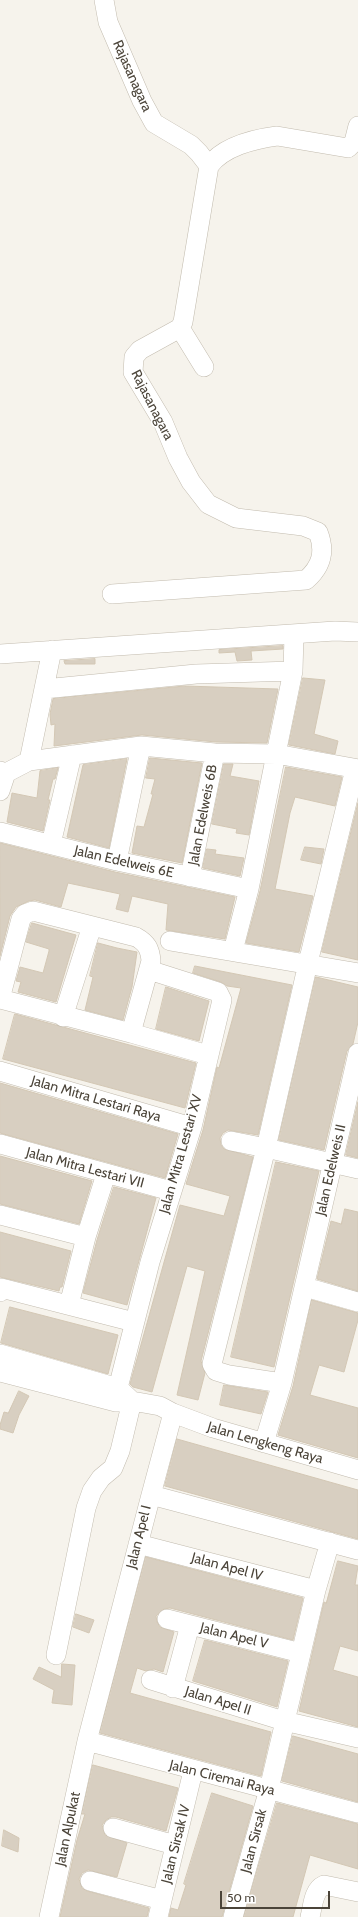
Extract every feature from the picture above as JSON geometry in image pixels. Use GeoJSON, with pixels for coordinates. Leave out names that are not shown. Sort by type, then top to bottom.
{"type":"FeatureCollection","features":[{"type":"Feature","properties":{"kind":"street","name":"Rajasanagara"},"geometry":{"type":"LineString","coordinates":[[104,0],[108,22],[149,115],[154,123],[195,149],[209,166]]}},
{"type":"Feature","properties":{"kind":"street"},"geometry":{"type":"LineString","coordinates":[[204,367],[180,328],[187,305],[209,166],[215,158],[224,152],[267,137],[277,136],[348,148],[354,142],[358,126]]}},
{"type":"Feature","properties":{"kind":"street","name":"Rajasanagara"},"geometry":{"type":"LineString","coordinates":[[112,594],[306,580],[317,571],[322,554],[322,541],[318,532],[304,526],[236,518],[208,504],[191,482],[178,458],[163,422],[133,372],[134,357],[140,350],[180,328]]}},
{"type":"Feature","properties":{"kind":"street"},"geometry":{"type":"LineString","coordinates":[[0,654],[335,631],[358,632]]}},
{"type":"Feature","properties":{"kind":"street"},"geometry":{"type":"LineString","coordinates":[[233,951],[249,889],[293,671],[294,634]]}},
{"type":"Feature","properties":{"kind":"street"},"geometry":{"type":"LineString","coordinates":[[29,761],[52,650]]}},
{"type":"Feature","properties":{"kind":"street"},"geometry":{"type":"LineString","coordinates":[[44,689],[196,674],[293,671]]}},
{"type":"Feature","properties":{"kind":"street"},"geometry":{"type":"LineString","coordinates":[[117,861],[140,746]]}},
{"type":"Feature","properties":{"kind":"street"},"geometry":{"type":"LineString","coordinates":[[0,791],[3,772],[29,761],[140,746],[215,752],[276,754],[357,769],[308,963],[266,1148],[212,1364],[216,1371],[229,1375],[282,1383]]}},
{"type":"Feature","properties":{"kind":"street","name":"Jalan Edelweis 6B"},"geometry":{"type":"LineString","coordinates":[[190,877],[215,752]]}},
{"type":"Feature","properties":{"kind":"street"},"geometry":{"type":"LineString","coordinates":[[51,844],[72,755]]}},
{"type":"Feature","properties":{"kind":"street","name":"Jalan Edelweis 6E"},"geometry":{"type":"LineString","coordinates":[[0,832],[117,861],[249,889]]}},
{"type":"Feature","properties":{"kind":"street"},"geometry":{"type":"LineString","coordinates":[[131,1033],[151,961],[150,950],[144,941],[136,937],[33,911],[25,914],[21,919],[0,999],[63,1017],[131,1033],[208,1056]]}},
{"type":"Feature","properties":{"kind":"street"},"geometry":{"type":"LineString","coordinates":[[63,1017],[92,926]]}},
{"type":"Feature","properties":{"kind":"street"},"geometry":{"type":"LineString","coordinates":[[170,941],[308,963],[358,973]]}},
{"type":"Feature","properties":{"kind":"street","name":"Jalan Mitra Lestari XV"},"geometry":{"type":"LineString","coordinates":[[118,1388],[134,1322],[171,1192],[192,1127],[222,1000],[218,992],[149,970]]}},
{"type":"Feature","properties":{"kind":"street","name":"Jalan Edelweis II"},"geometry":{"type":"LineString","coordinates":[[264,1444],[282,1383],[305,1288],[358,1053]]}},
{"type":"Feature","properties":{"kind":"street","name":"Jalan Mitra Lestari Raya"},"geometry":{"type":"LineString","coordinates":[[0,1071],[192,1127]]}},
{"type":"Feature","properties":{"kind":"street"},"geometry":{"type":"LineString","coordinates":[[231,1142],[266,1148],[358,1169]]}},
{"type":"Feature","properties":{"kind":"street","name":"Jalan Mitra Lestari VII"},"geometry":{"type":"LineString","coordinates":[[0,1144],[171,1192]]}},
{"type":"Feature","properties":{"kind":"street"},"geometry":{"type":"LineString","coordinates":[[69,1305],[86,1237],[106,1174]]}},
{"type":"Feature","properties":{"kind":"street"},"geometry":{"type":"LineString","coordinates":[[0,1215],[86,1237]]}},
{"type":"Feature","properties":{"kind":"street"},"geometry":{"type":"LineString","coordinates":[[305,1288],[358,1302]]}},
{"type":"Feature","properties":{"kind":"street"},"geometry":{"type":"LineString","coordinates":[[0,1289],[134,1322]]}},
{"type":"Feature","properties":{"kind":"street"},"geometry":{"type":"LineString","coordinates":[[0,1354],[118,1388],[153,1406]]}},
{"type":"Feature","properties":{"kind":"street"},"geometry":{"type":"LineString","coordinates":[[0,1372],[116,1402],[153,1406]]}},
{"type":"Feature","properties":{"kind":"street"},"geometry":{"type":"LineString","coordinates":[[151,1495],[153,1406]]}},
{"type":"Feature","properties":{"kind":"street"},"geometry":{"type":"LineString","coordinates":[[56,1654],[86,1508],[92,1491],[101,1478],[112,1468],[120,1451],[153,1406]]}},
{"type":"Feature","properties":{"kind":"street","name":"Jalan Lengkeng Raya"},"geometry":{"type":"LineString","coordinates":[[153,1406],[213,1428],[264,1444],[358,1470]]}},
{"type":"Feature","properties":{"kind":"street","name":"Jalan Apel I"},"geometry":{"type":"LineString","coordinates":[[87,1741],[151,1495],[358,1550]]}},
{"type":"Feature","properties":{"kind":"street","name":"Jalan Sirsak"},"geometry":{"type":"LineString","coordinates":[[233,1917],[269,1789],[316,1590],[330,1542]]}},
{"type":"Feature","properties":{"kind":"street","name":"Jalan Apel IV"},"geometry":{"type":"LineString","coordinates":[[138,1544],[316,1590]]}},
{"type":"Feature","properties":{"kind":"street","name":"Jalan Apel V"},"geometry":{"type":"LineString","coordinates":[[167,1619],[301,1653]]}},
{"type":"Feature","properties":{"kind":"street"},"geometry":{"type":"LineString","coordinates":[[173,1688],[190,1625]]}},
{"type":"Feature","properties":{"kind":"street","name":"Jalan Apel II"},"geometry":{"type":"LineString","coordinates":[[151,1680],[284,1721],[358,1738]]}},
{"type":"Feature","properties":{"kind":"street","name":"Jalan Ciremai Raya"},"geometry":{"type":"LineString","coordinates":[[87,1741],[193,1771],[269,1789],[358,1813]]}},
{"type":"Feature","properties":{"kind":"street","name":"Jalan Alpukat"},"geometry":{"type":"LineString","coordinates":[[49,1917],[87,1741]]}},
{"type":"Feature","properties":{"kind":"street","name":"Jalan Sirsak IV"},"geometry":{"type":"LineString","coordinates":[[160,1909],[193,1771]]}},
{"type":"Feature","properties":{"kind":"street"},"geometry":{"type":"LineString","coordinates":[[113,1828],[175,1845]]}},
{"type":"Feature","properties":{"kind":"street"},"geometry":{"type":"LineString","coordinates":[[90,1881],[160,1909]]}},
{"type":"Feature","properties":{"kind":"street"},"geometry":{"type":"LineString","coordinates":[[310,1917],[316,1891],[319,1887],[324,1885],[358,1892]]}},
{"type":"Feature","properties":{"kind":"building"},"geometry":{"type":"Polygon","coordinates":[[[283,646],[283,649],[251,651],[252,660],[237,661],[235,652],[219,653],[219,650],[283,646]]]}},
{"type":"Feature","properties":{"kind":"building"},"geometry":{"type":"Polygon","coordinates":[[[95,659],[95,664],[65,664],[64,661],[95,659]]]}},
{"type":"Feature","properties":{"kind":"building"},"geometry":{"type":"Polygon","coordinates":[[[303,678],[325,680],[314,734],[338,741],[335,754],[289,745],[303,678]]]}},
{"type":"Feature","properties":{"kind":"building"},"geometry":{"type":"Polygon","coordinates":[[[185,686],[278,689],[267,743],[216,742],[142,735],[54,746],[55,724],[51,725],[50,714],[53,699],[185,686]]]}},
{"type":"Feature","properties":{"kind":"building"},"geometry":{"type":"Polygon","coordinates":[[[150,758],[202,763],[182,863],[132,853],[137,826],[144,827],[153,794],[151,794],[155,779],[146,778],[150,758]]]}},
{"type":"Feature","properties":{"kind":"building"},"geometry":{"type":"Polygon","coordinates":[[[127,759],[109,848],[67,837],[83,765],[127,759]]]}},
{"type":"Feature","properties":{"kind":"building"},"geometry":{"type":"Polygon","coordinates":[[[224,764],[233,764],[230,776],[259,781],[249,835],[236,833],[237,829],[212,824],[224,764]]]}},
{"type":"Feature","properties":{"kind":"building"},"geometry":{"type":"Polygon","coordinates":[[[286,767],[342,777],[335,806],[295,797],[290,813],[275,889],[313,896],[299,952],[246,943],[260,891],[286,767]]]}},
{"type":"Feature","properties":{"kind":"building"},"geometry":{"type":"Polygon","coordinates":[[[58,768],[55,779],[53,779],[48,800],[50,800],[43,831],[7,822],[12,793],[37,798],[40,771],[58,768]]]}},
{"type":"Feature","properties":{"kind":"building"},"geometry":{"type":"Polygon","coordinates":[[[358,803],[358,960],[322,952],[358,803]]]}},
{"type":"Feature","properties":{"kind":"building"},"geometry":{"type":"Polygon","coordinates":[[[0,843],[115,872],[235,897],[225,939],[166,930],[168,904],[132,896],[128,912],[116,909],[120,894],[68,883],[61,907],[35,900],[16,907],[10,916],[0,956],[0,843]]]}},
{"type":"Feature","properties":{"kind":"building"},"geometry":{"type":"Polygon","coordinates":[[[305,847],[324,849],[321,864],[301,860],[305,847]]]}},
{"type":"Feature","properties":{"kind":"building"},"geometry":{"type":"Polygon","coordinates":[[[207,849],[216,850],[215,854],[244,858],[240,876],[203,868],[207,849]]]}},
{"type":"Feature","properties":{"kind":"building"},"geometry":{"type":"Polygon","coordinates":[[[32,923],[76,935],[56,1002],[18,992],[21,982],[16,981],[20,967],[43,973],[49,951],[49,949],[26,942],[32,923]]]}},
{"type":"Feature","properties":{"kind":"building"},"geometry":{"type":"Polygon","coordinates":[[[98,943],[137,952],[132,987],[123,1020],[85,1010],[93,977],[90,976],[98,943]]]}},
{"type":"Feature","properties":{"kind":"building"},"geometry":{"type":"Polygon","coordinates":[[[195,966],[292,985],[258,1135],[228,1130],[223,1133],[220,1138],[221,1145],[224,1149],[253,1157],[201,1361],[205,1373],[198,1400],[177,1395],[205,1271],[187,1266],[152,1392],[133,1387],[130,1384],[180,1205],[224,1216],[230,1196],[186,1184],[203,1130],[217,1067],[219,1068],[241,988],[227,986],[221,982],[193,973],[195,966]]]}},
{"type":"Feature","properties":{"kind":"building"},"geometry":{"type":"Polygon","coordinates":[[[316,977],[358,987],[358,1022],[353,1044],[347,1051],[324,1150],[279,1140],[316,977]]]}},
{"type":"Feature","properties":{"kind":"building"},"geometry":{"type":"Polygon","coordinates":[[[166,987],[209,1001],[199,1041],[156,1029],[166,987]]]}},
{"type":"Feature","properties":{"kind":"building"},"geometry":{"type":"Polygon","coordinates":[[[15,1014],[196,1063],[185,1108],[3,1059],[15,1014]]]}},
{"type":"Feature","properties":{"kind":"building"},"geometry":{"type":"Polygon","coordinates":[[[0,1083],[178,1134],[165,1178],[0,1133],[0,1083]]]}},
{"type":"Feature","properties":{"kind":"building"},"geometry":{"type":"Polygon","coordinates":[[[358,1102],[358,1158],[346,1155],[358,1102]]]}},
{"type":"Feature","properties":{"kind":"building"},"geometry":{"type":"Polygon","coordinates":[[[0,1156],[92,1181],[79,1224],[0,1204],[0,1156]]]}},
{"type":"Feature","properties":{"kind":"building"},"geometry":{"type":"Polygon","coordinates":[[[276,1162],[319,1171],[274,1367],[231,1357],[276,1162]]]}},
{"type":"Feature","properties":{"kind":"building"},"geometry":{"type":"Polygon","coordinates":[[[114,1187],[156,1198],[127,1305],[83,1293],[97,1240],[114,1187]]]}},
{"type":"Feature","properties":{"kind":"building"},"geometry":{"type":"Polygon","coordinates":[[[345,1209],[358,1212],[358,1291],[317,1279],[331,1221],[341,1224],[345,1209]]]}},
{"type":"Feature","properties":{"kind":"building"},"geometry":{"type":"Polygon","coordinates":[[[0,1232],[71,1251],[62,1287],[60,1287],[59,1291],[0,1277],[0,1232]]]}},
{"type":"Feature","properties":{"kind":"building"},"geometry":{"type":"Polygon","coordinates":[[[312,1300],[358,1313],[358,1320],[344,1372],[319,1365],[310,1395],[358,1408],[358,1458],[278,1435],[293,1386],[312,1300]]]}},
{"type":"Feature","properties":{"kind":"building"},"geometry":{"type":"Polygon","coordinates":[[[10,1307],[118,1335],[108,1374],[1,1343],[10,1307]]]}},
{"type":"Feature","properties":{"kind":"building"},"geometry":{"type":"Polygon","coordinates":[[[224,1385],[268,1392],[261,1414],[220,1405],[224,1385]]]}},
{"type":"Feature","properties":{"kind":"building"},"geometry":{"type":"Polygon","coordinates":[[[19,1391],[29,1396],[19,1415],[13,1433],[0,1429],[4,1412],[8,1413],[19,1391]]]}},
{"type":"Feature","properties":{"kind":"building"},"geometry":{"type":"Polygon","coordinates":[[[177,1439],[358,1490],[358,1539],[165,1486],[177,1439]]]}},
{"type":"Feature","properties":{"kind":"building"},"geometry":{"type":"Polygon","coordinates":[[[146,1557],[303,1598],[293,1640],[170,1608],[164,1609],[156,1616],[157,1622],[160,1627],[174,1632],[163,1672],[154,1669],[146,1671],[137,1668],[130,1693],[271,1732],[261,1776],[100,1733],[146,1557]]]}},
{"type":"Feature","properties":{"kind":"building"},"geometry":{"type":"Polygon","coordinates":[[[338,1561],[358,1566],[355,1585],[358,1585],[358,1651],[340,1646],[333,1670],[358,1677],[358,1727],[299,1711],[324,1602],[326,1603],[338,1561]]]}},
{"type":"Feature","properties":{"kind":"building"},"geometry":{"type":"Polygon","coordinates":[[[76,1614],[94,1620],[89,1633],[73,1627],[76,1614]]]}},
{"type":"Feature","properties":{"kind":"building"},"geometry":{"type":"Polygon","coordinates":[[[205,1640],[288,1661],[277,1707],[193,1681],[205,1640]]]}},
{"type":"Feature","properties":{"kind":"building"},"geometry":{"type":"Polygon","coordinates":[[[62,1664],[75,1665],[72,1705],[52,1703],[54,1690],[33,1679],[39,1667],[61,1677],[62,1664]]]}},
{"type":"Feature","properties":{"kind":"building"},"geometry":{"type":"Polygon","coordinates":[[[293,1736],[358,1754],[358,1802],[282,1781],[293,1736]]]}},
{"type":"Feature","properties":{"kind":"building"},"geometry":{"type":"Polygon","coordinates":[[[93,1765],[178,1788],[166,1831],[116,1817],[111,1817],[106,1820],[102,1825],[105,1835],[127,1843],[117,1877],[88,1870],[82,1873],[79,1879],[82,1888],[87,1891],[149,1908],[147,1917],[60,1917],[77,1840],[85,1814],[82,1814],[93,1765]]]}},
{"type":"Feature","properties":{"kind":"building"},"geometry":{"type":"Polygon","coordinates":[[[212,1793],[253,1806],[222,1917],[169,1917],[171,1908],[178,1910],[186,1885],[184,1884],[212,1793]]]}},
{"type":"Feature","properties":{"kind":"building"},"geometry":{"type":"Polygon","coordinates":[[[277,1803],[358,1824],[358,1869],[310,1855],[293,1917],[244,1917],[277,1803]]]}},
{"type":"Feature","properties":{"kind":"building"},"geometry":{"type":"Polygon","coordinates":[[[4,1830],[19,1838],[18,1852],[2,1846],[4,1830]]]}}]}
